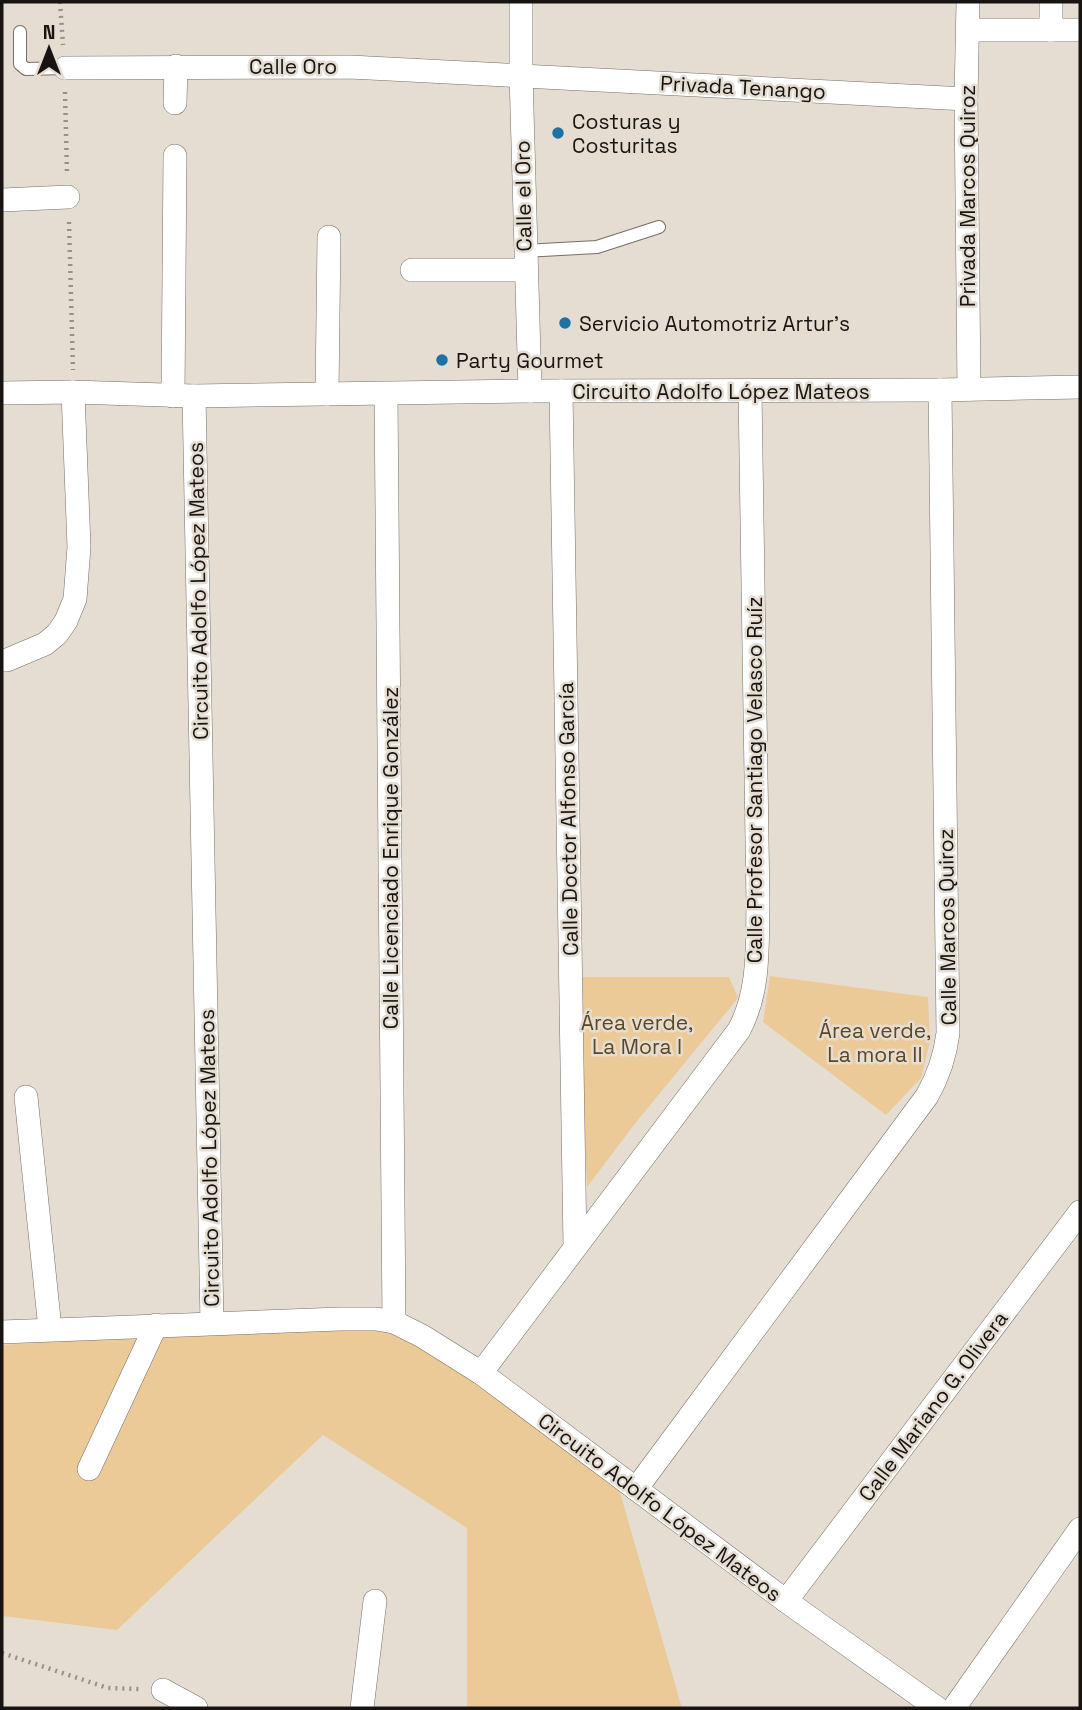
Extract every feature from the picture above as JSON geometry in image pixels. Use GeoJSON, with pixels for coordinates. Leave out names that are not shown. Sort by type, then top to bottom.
{"type":"FeatureCollection","features":[{"type":"Feature","properties":{"kind":"street","name":"Calle el Oro"},"geometry":{"type":"LineString","coordinates":[[521,2],[530,391]]}},
{"type":"Feature","properties":{"kind":"street","name":"Privada Marcos Quiroz"},"geometry":{"type":"LineString","coordinates":[[968,2],[966,99],[969,389]]}},
{"type":"Feature","properties":{"kind":"street"},"geometry":{"type":"LineString","coordinates":[[1051,2],[1051,30]]}},
{"type":"Feature","properties":{"kind":"street"},"geometry":{"type":"LineString","coordinates":[[968,30],[1080,30]]}},
{"type":"Feature","properties":{"kind":"street"},"geometry":{"type":"LineString","coordinates":[[175,103],[176,66]]}},
{"type":"Feature","properties":{"kind":"street","name":"Calle Oro"},"geometry":{"type":"LineString","coordinates":[[65,68],[350,67],[521,74]]}},
{"type":"Feature","properties":{"kind":"street","name":"Privada Tenango"},"geometry":{"type":"LineString","coordinates":[[521,74],[966,99]]}},
{"type":"Feature","properties":{"kind":"street"},"geometry":{"type":"LineString","coordinates":[[175,156],[183,396]]}},
{"type":"Feature","properties":{"kind":"street"},"geometry":{"type":"LineString","coordinates":[[2,200],[68,197]]}},
{"type":"Feature","properties":{"kind":"street"},"geometry":{"type":"LineString","coordinates":[[327,394],[329,237]]}},
{"type":"Feature","properties":{"kind":"street"},"geometry":{"type":"LineString","coordinates":[[412,270],[525,260]]}},
{"type":"Feature","properties":{"kind":"street","name":"Circuito Adolfo López Mateos"},"geometry":{"type":"LineString","coordinates":[[2,393],[73,392],[183,396],[1080,387]]}},
{"type":"Feature","properties":{"kind":"street","name":"Calle Marcos Quiroz"},"geometry":{"type":"LineString","coordinates":[[636,1489],[927,1096],[939,1076],[945,1057],[948,1033],[940,390]]}},
{"type":"Feature","properties":{"kind":"street","name":"Calle Doctor Alfonso García"},"geometry":{"type":"LineString","coordinates":[[561,391],[575,1246]]}},
{"type":"Feature","properties":{"kind":"street","name":"Calle Profesor Santiago Velasco Ruíz"},"geometry":{"type":"LineString","coordinates":[[481,1373],[739,1030],[748,1012],[757,962],[758,904],[750,391]]}},
{"type":"Feature","properties":{"kind":"street"},"geometry":{"type":"LineString","coordinates":[[7,660],[45,643],[57,634],[75,599],[79,547],[73,392]]}},
{"type":"Feature","properties":{"kind":"street","name":"Calle Licenciado Enrique González"},"geometry":{"type":"LineString","coordinates":[[386,394],[394,1322]]}},
{"type":"Feature","properties":{"kind":"street","name":"Circuito Adolfo López Mateos"},"geometry":{"type":"LineString","coordinates":[[183,396],[212,1323],[376,1319],[394,1322],[422,1336],[481,1373],[786,1601],[937,1708]]}},
{"type":"Feature","properties":{"kind":"street"},"geometry":{"type":"LineString","coordinates":[[26,1097],[50,1329]]}},
{"type":"Feature","properties":{"kind":"street","name":"Calle Mariano G. Olivera"},"geometry":{"type":"LineString","coordinates":[[786,1601],[1080,1212]]}},
{"type":"Feature","properties":{"kind":"street"},"geometry":{"type":"LineString","coordinates":[[2,1332],[212,1323]]}},
{"type":"Feature","properties":{"kind":"street"},"geometry":{"type":"LineString","coordinates":[[89,1469],[156,1325]]}},
{"type":"Feature","properties":{"kind":"street"},"geometry":{"type":"LineString","coordinates":[[954,1708],[1080,1529]]}},
{"type":"Feature","properties":{"kind":"street"},"geometry":{"type":"LineString","coordinates":[[362,1708],[375,1601]]}},
{"type":"Feature","properties":{"kind":"street"},"geometry":{"type":"LineString","coordinates":[[163,1690],[196,1708]]}},
{"type":"Feature","properties":{"kind":"lane"},"geometry":{"type":"LineString","coordinates":[[20,32],[22,68],[65,68]]}},
{"type":"Feature","properties":{"kind":"lane"},"geometry":{"type":"LineString","coordinates":[[525,260],[597,247],[659,227]]}},
{"type":"Feature","properties":{"kind":"path"},"geometry":{"type":"LineString","coordinates":[[2,1653],[108,1688],[163,1690]]}},
{"type":"Feature","properties":{"kind":"green space","name":"Área verde, La mora II"},"geometry":{"type":"Polygon","coordinates":[[[770,976],[928,997],[930,1041],[921,1078],[886,1115],[763,1022],[770,976]]]}},
{"type":"Feature","properties":{"kind":"green space","name":"Área verde, La Mora I"},"geometry":{"type":"Polygon","coordinates":[[[579,977],[729,977],[738,998],[637,1121],[587,1187],[579,977]]]}},
{"type":"Feature","properties":{"kind":"green space"},"geometry":{"type":"Polygon","coordinates":[[[378,1321],[468,1374],[619,1489],[682,1708],[467,1708],[467,1528],[323,1435],[117,1630],[2,1616],[2,1345],[378,1321]]]}},
{"type":"Feature","properties":{"kind":"place","name":"Costuras y Costuritas"},"geometry":{"type":"Point","coordinates":[558,133]}},
{"type":"Feature","properties":{"kind":"place","name":"Servicio Automotriz Artur's"},"geometry":{"type":"Point","coordinates":[565,323]}},
{"type":"Feature","properties":{"kind":"place","name":"Party Gourmet"},"geometry":{"type":"Point","coordinates":[442,360]}}]}
